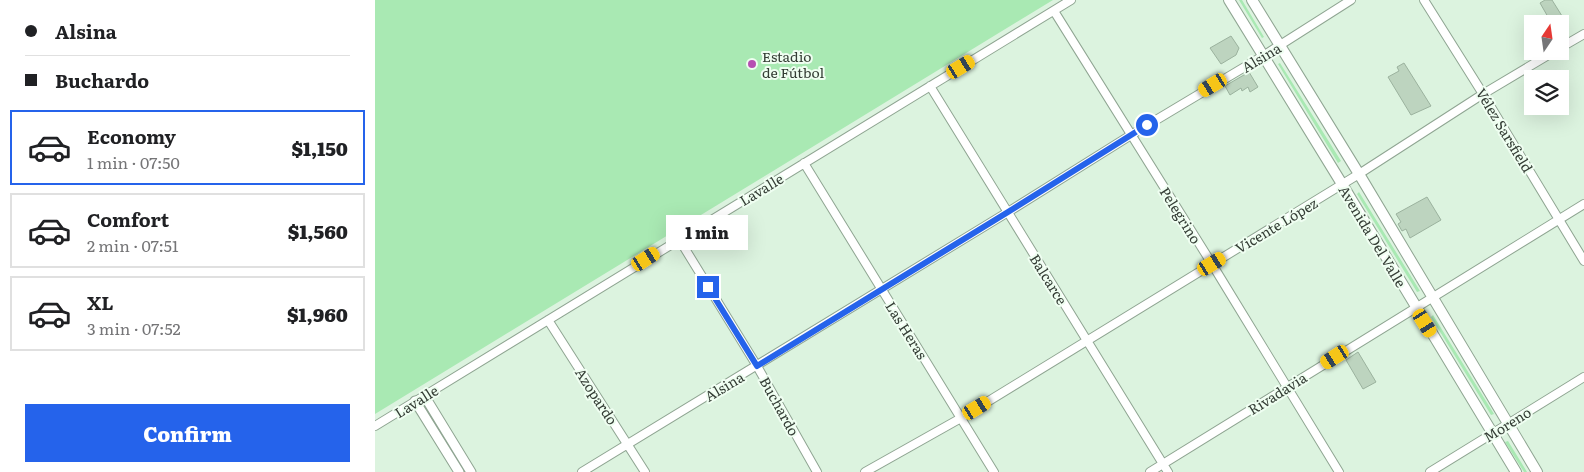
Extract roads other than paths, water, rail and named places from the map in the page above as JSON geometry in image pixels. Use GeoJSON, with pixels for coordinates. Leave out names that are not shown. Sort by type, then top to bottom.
{"type":"FeatureCollection","features":[{"type":"Feature","properties":{"kind":"main road","name":"Avenida Del Valle"},"geometry":{"type":"LineString","coordinates":[[1229,0],[1516,472]]}},
{"type":"Feature","properties":{"kind":"main road","name":"Avenida Del Valle"},"geometry":{"type":"LineString","coordinates":[[1251,0],[1359,174],[1537,472]]}},
{"type":"Feature","properties":{"kind":"street","name":"Lavalle"},"geometry":{"type":"LineString","coordinates":[[375,426],[1071,0]]}},
{"type":"Feature","properties":{"kind":"street","name":"Alsina"},"geometry":{"type":"LineString","coordinates":[[582,472],[1008,212],[1131,134],[1280,46],[1351,0]]}},
{"type":"Feature","properties":{"kind":"street","name":"Vélez Sarsfield"},"geometry":{"type":"LineString","coordinates":[[1424,0],[1584,261]]}},
{"type":"Feature","properties":{"kind":"street","name":"Pelegrino"},"geometry":{"type":"LineString","coordinates":[[1054,11],[1339,472]]}},
{"type":"Feature","properties":{"kind":"street"},"geometry":{"type":"LineString","coordinates":[[1569,43],[1584,34]]}},
{"type":"Feature","properties":{"kind":"street","name":"Vicente López"},"geometry":{"type":"LineString","coordinates":[[865,472],[961,418],[1359,174],[1483,94],[1540,60]]}},
{"type":"Feature","properties":{"kind":"street","name":"Balcarce"},"geometry":{"type":"LineString","coordinates":[[930,86],[1168,472]]}},
{"type":"Feature","properties":{"kind":"street","name":"Las Heras"},"geometry":{"type":"LineString","coordinates":[[804,163],[994,472]]}},
{"type":"Feature","properties":{"kind":"street","name":"Rivadavia"},"geometry":{"type":"LineString","coordinates":[[1150,472],[1584,204]]}},
{"type":"Feature","properties":{"kind":"street","name":"Buchardo"},"geometry":{"type":"LineString","coordinates":[[679,239],[757,366],[817,472]]}},
{"type":"Feature","properties":{"kind":"street","name":"Azopardo"},"geometry":{"type":"LineString","coordinates":[[548,320],[645,472]]}},
{"type":"Feature","properties":{"kind":"street","name":"Moreno"},"geometry":{"type":"LineString","coordinates":[[1430,472],[1584,377]]}},
{"type":"Feature","properties":{"kind":"street"},"geometry":{"type":"LineString","coordinates":[[424,395],[471,472]]}},
{"type":"Feature","properties":{"kind":"street"},"geometry":{"type":"LineString","coordinates":[[415,401],[459,472]]}},
{"type":"Feature","properties":{"kind":"place","name":"Estadio de Fútbol"},"geometry":{"type":"Point","coordinates":[752,64]}}]}
